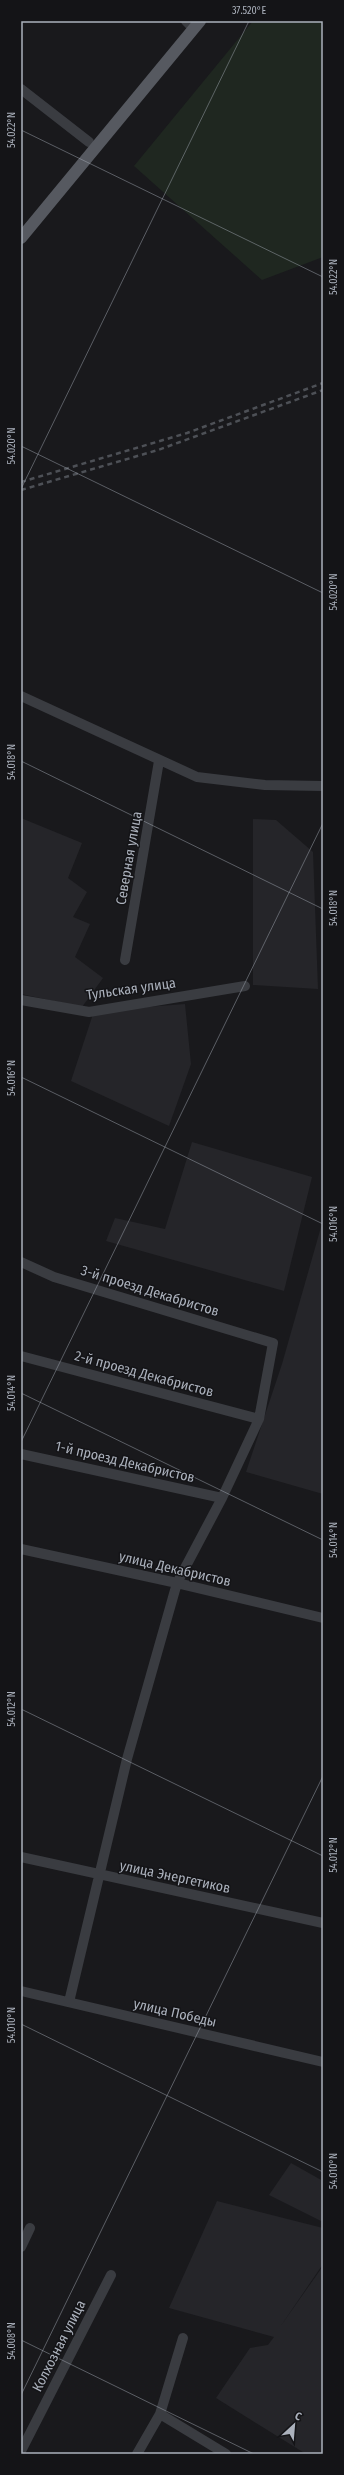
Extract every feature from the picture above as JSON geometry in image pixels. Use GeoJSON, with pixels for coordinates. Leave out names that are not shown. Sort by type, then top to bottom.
{"type":"FeatureCollection","features":[{"type":"Feature","properties":{"kind":"main road"},"geometry":{"type":"LineString","coordinates":[[21,238],[192,22]]}},
{"type":"Feature","properties":{"kind":"street"},"geometry":{"type":"LineString","coordinates":[[21,89],[89,142]]}},
{"type":"Feature","properties":{"kind":"street"},"geometry":{"type":"LineString","coordinates":[[21,696],[159,761],[197,777],[265,785],[323,786]]}},
{"type":"Feature","properties":{"kind":"street","name":"Северная улица"},"geometry":{"type":"LineString","coordinates":[[125,960],[159,761]]}},
{"type":"Feature","properties":{"kind":"street","name":"Тульская улица"},"geometry":{"type":"LineString","coordinates":[[21,1000],[89,1012],[245,986]]}},
{"type":"Feature","properties":{"kind":"street","name":"3-й проезд Декабристов"},"geometry":{"type":"LineString","coordinates":[[21,1262],[54,1277],[274,1342],[259,1419]]}},
{"type":"Feature","properties":{"kind":"street","name":"2-й проезд Декабристов"},"geometry":{"type":"LineString","coordinates":[[21,1356],[259,1419]]}},
{"type":"Feature","properties":{"kind":"street"},"geometry":{"type":"LineString","coordinates":[[69,2002],[127,1758],[177,1582],[222,1498],[259,1419]]}},
{"type":"Feature","properties":{"kind":"street","name":"1-й проезд Декабристов"},"geometry":{"type":"LineString","coordinates":[[21,1454],[222,1498]]}},
{"type":"Feature","properties":{"kind":"street","name":"улица Декабристов"},"geometry":{"type":"LineString","coordinates":[[21,1549],[177,1582],[323,1618]]}},
{"type":"Feature","properties":{"kind":"street","name":"улица Энергетиков"},"geometry":{"type":"LineString","coordinates":[[21,1857],[323,1923]]}},
{"type":"Feature","properties":{"kind":"street","name":"улица Победы"},"geometry":{"type":"LineString","coordinates":[[21,1991],[323,2062]]}},
{"type":"Feature","properties":{"kind":"street"},"geometry":{"type":"LineString","coordinates":[[21,2247],[30,2228]]}},
{"type":"Feature","properties":{"kind":"street","name":"Колхозная улица"},"geometry":{"type":"LineString","coordinates":[[21,2451],[111,2275]]}},
{"type":"Feature","properties":{"kind":"street"},"geometry":{"type":"LineString","coordinates":[[138,2454],[160,2414],[183,2338]]}},
{"type":"Feature","properties":{"kind":"street"},"geometry":{"type":"LineString","coordinates":[[160,2414],[226,2454]]}},
{"type":"Feature","properties":{"kind":"shaded area"},"geometry":{"type":"Polygon","coordinates":[[[253,21],[323,21],[323,257],[262,280],[134,166],[253,21]]]}},
{"type":"Feature","properties":{"kind":"shaded area"},"geometry":{"type":"Polygon","coordinates":[[[21,818],[82,843],[68,878],[87,892],[73,917],[90,924],[75,957],[103,978],[82,1007],[21,994],[21,818]]]}},
{"type":"Feature","properties":{"kind":"shaded area"},"geometry":{"type":"Polygon","coordinates":[[[253,819],[276,820],[313,852],[318,989],[253,985],[253,819]]]}},
{"type":"Feature","properties":{"kind":"shaded area"},"geometry":{"type":"Polygon","coordinates":[[[185,1004],[191,1064],[169,1126],[71,1081],[94,1011],[185,1004]]]}},
{"type":"Feature","properties":{"kind":"shaded area"},"geometry":{"type":"Polygon","coordinates":[[[192,1142],[312,1177],[284,1291],[106,1241],[115,1218],[165,1229],[192,1142]]]}},
{"type":"Feature","properties":{"kind":"shaded area"},"geometry":{"type":"Polygon","coordinates":[[[323,1220],[323,1494],[246,1472],[282,1364],[323,1220]]]}},
{"type":"Feature","properties":{"kind":"shaded area"},"geometry":{"type":"Polygon","coordinates":[[[291,2163],[323,2181],[323,2222],[269,2195],[291,2163]]]}},
{"type":"Feature","properties":{"kind":"shaded area"},"geometry":{"type":"Polygon","coordinates":[[[217,2201],[323,2228],[323,2264],[280,2327],[323,2266],[323,2454],[306,2454],[216,2398],[250,2348],[268,2345],[274,2337],[169,2308],[217,2201]]]}},
{"type":"Feature","properties":{"kind":"railway"},"geometry":{"type":"LineString","coordinates":[[21,482],[187,433],[323,383]]}},
{"type":"Feature","properties":{"kind":"railway"},"geometry":{"type":"LineString","coordinates":[[21,490],[158,450],[323,390]]}}]}
